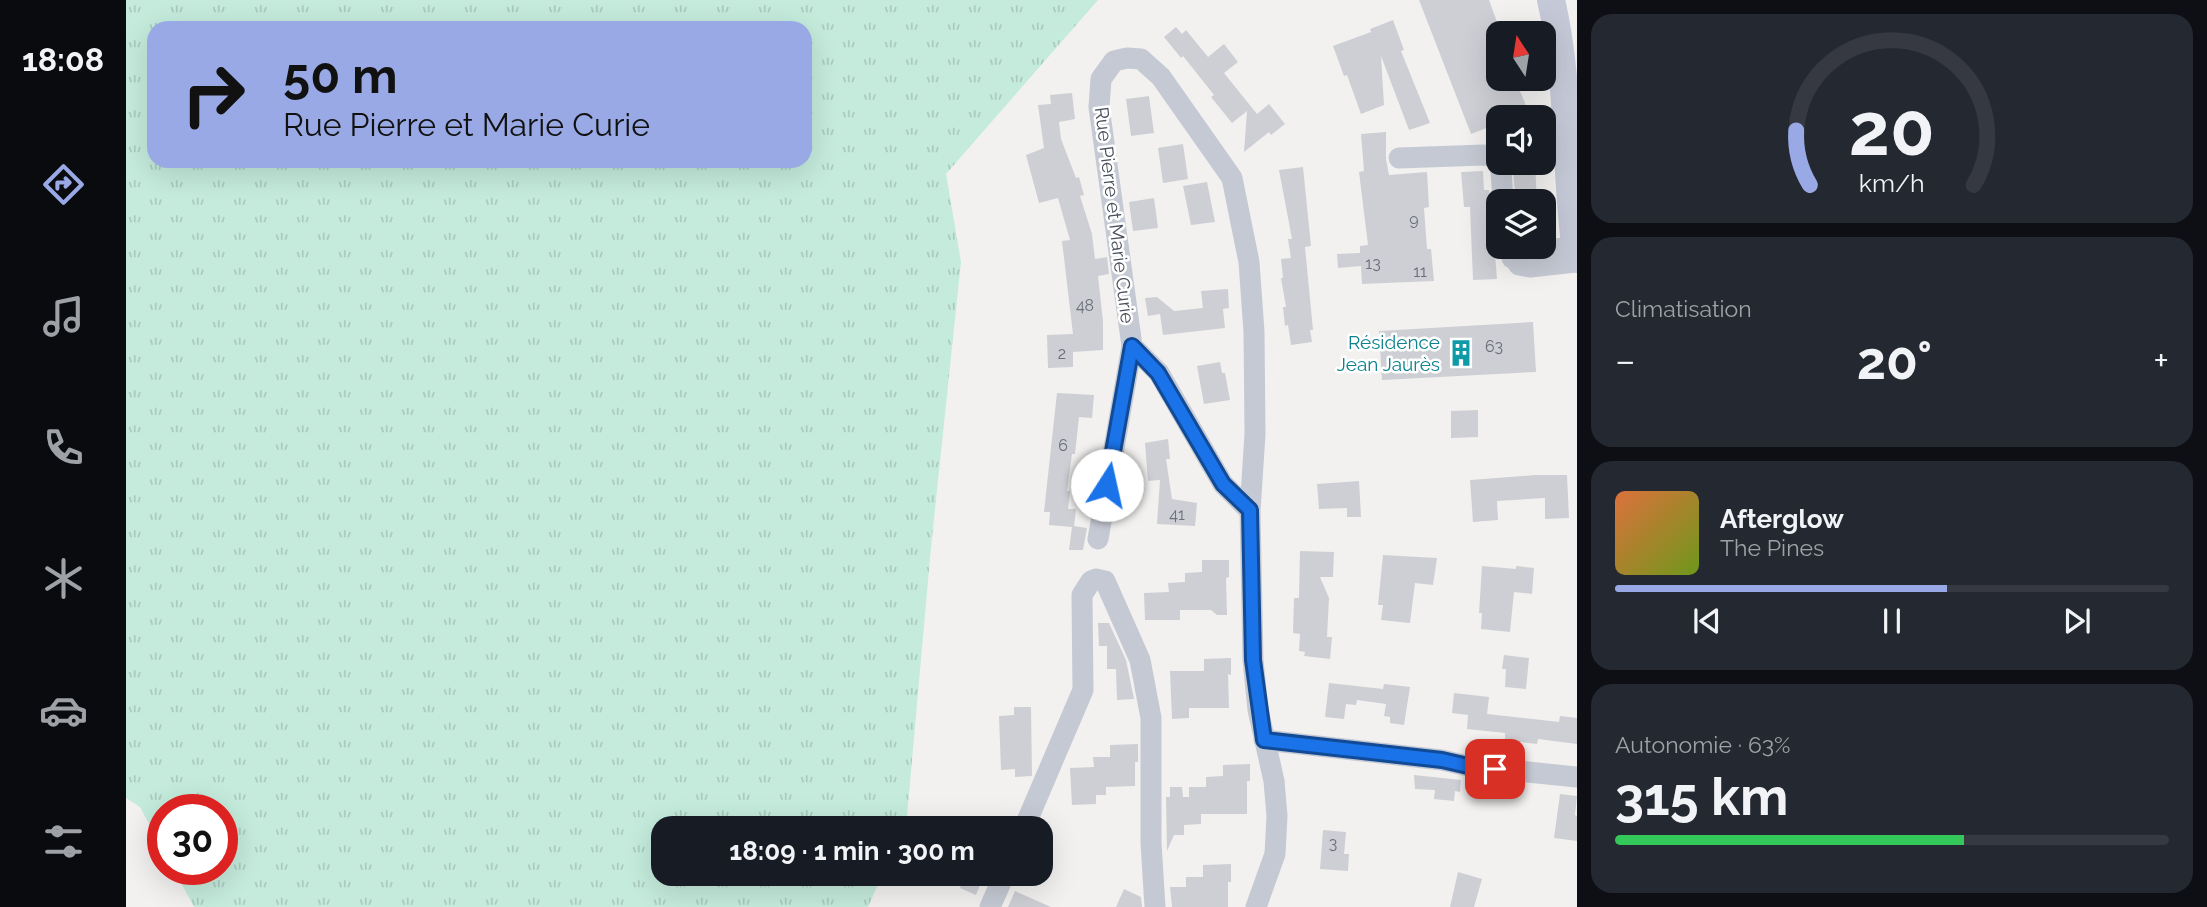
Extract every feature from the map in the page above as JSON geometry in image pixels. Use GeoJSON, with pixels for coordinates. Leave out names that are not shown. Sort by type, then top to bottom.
{"type":"FeatureCollection","features":[{"type":"Feature","properties":{"kind":"main road"},"geometry":{"type":"LineString","coordinates":[[1551,0],[1557,26],[1565,95],[1576,256]]}},
{"type":"Feature","properties":{"kind":"street","name":"Rue Pierre et Marie Curie"},"geometry":{"type":"LineString","coordinates":[[1250,510],[1223,484],[1158,373],[1132,346],[1099,107],[1101,79],[1114,61],[1141,59],[1161,77],[1234,182],[1249,262],[1254,332],[1255,434],[1250,510],[1253,660],[1264,740],[1274,781],[1277,816],[1275,854],[1256,907]]}},
{"type":"Feature","properties":{"kind":"street"},"geometry":{"type":"LineString","coordinates":[[1399,158],[1484,155],[1496,157],[1501,171],[1502,189]]}},
{"type":"Feature","properties":{"kind":"street"},"geometry":{"type":"LineString","coordinates":[[1556,255],[1576,256]]}},
{"type":"Feature","properties":{"kind":"street"},"geometry":{"type":"LineString","coordinates":[[1098,539],[1132,346]]}},
{"type":"Feature","properties":{"kind":"street"},"geometry":{"type":"LineString","coordinates":[[1029,816],[1083,690],[1082,595],[1091,581],[1105,580],[1140,660],[1151,718],[1155,907]]}},
{"type":"Feature","properties":{"kind":"street"},"geometry":{"type":"LineString","coordinates":[[1264,740],[1577,777]]}},
{"type":"Feature","properties":{"kind":"street"},"geometry":{"type":"LineString","coordinates":[[990,907],[999,886]]}},
{"type":"Feature","properties":{"kind":"green space"},"geometry":{"type":"Polygon","coordinates":[[[126,0],[1098,0],[946,174],[961,262],[931,547],[907,816],[651,816],[651,886],[877,886],[868,907],[194,907],[182,885],[238,885],[238,794],[147,794],[147,820],[140,807],[126,798],[126,0]]]}},
{"type":"Feature","properties":{"kind":"building"},"geometry":{"type":"Polygon","coordinates":[[[1419,0],[1489,0],[1497,21],[1486,21],[1486,91],[1520,91],[1526,105],[1486,105],[1486,128],[1471,134],[1419,0]]]}},
{"type":"Feature","properties":{"kind":"building"},"geometry":{"type":"Polygon","coordinates":[[[1393,20],[1404,50],[1401,51],[1430,123],[1409,130],[1381,56],[1384,105],[1361,114],[1333,46],[1371,32],[1370,29],[1393,20]]]}},
{"type":"Feature","properties":{"kind":"building"},"geometry":{"type":"Polygon","coordinates":[[[1176,27],[1182,34],[1186,30],[1208,57],[1224,44],[1238,62],[1224,73],[1257,114],[1269,104],[1285,124],[1271,135],[1269,132],[1244,152],[1247,111],[1232,123],[1211,97],[1214,95],[1164,37],[1176,27]]]}},
{"type":"Feature","properties":{"kind":"building"},"geometry":{"type":"Polygon","coordinates":[[[1072,93],[1075,119],[1059,122],[1061,139],[1076,178],[1079,177],[1084,195],[1080,196],[1092,234],[1095,259],[1107,257],[1109,274],[1098,276],[1103,350],[1073,352],[1073,367],[1048,368],[1047,335],[1073,334],[1062,241],[1070,240],[1058,198],[1039,203],[1026,155],[1044,148],[1038,105],[1051,104],[1050,95],[1072,93]]]}},
{"type":"Feature","properties":{"kind":"building"},"geometry":{"type":"Polygon","coordinates":[[[1149,96],[1154,133],[1131,136],[1126,99],[1149,96]]]}},
{"type":"Feature","properties":{"kind":"building"},"geometry":{"type":"Polygon","coordinates":[[[1386,132],[1389,175],[1427,172],[1429,207],[1424,208],[1427,249],[1431,249],[1434,281],[1362,284],[1361,266],[1338,268],[1337,254],[1360,253],[1360,246],[1368,245],[1359,172],[1364,171],[1361,134],[1386,132]]]}},
{"type":"Feature","properties":{"kind":"building"},"geometry":{"type":"Polygon","coordinates":[[[1183,144],[1188,179],[1163,183],[1158,148],[1183,144]]]}},
{"type":"Feature","properties":{"kind":"building"},"geometry":{"type":"Polygon","coordinates":[[[1303,167],[1311,246],[1305,247],[1313,330],[1310,330],[1312,342],[1291,345],[1288,325],[1285,326],[1283,307],[1286,307],[1281,259],[1291,258],[1288,239],[1292,239],[1279,170],[1303,167]]]}},
{"type":"Feature","properties":{"kind":"building"},"geometry":{"type":"Polygon","coordinates":[[[1483,171],[1486,190],[1486,259],[1495,259],[1497,279],[1473,280],[1470,207],[1464,207],[1461,172],[1483,171]]]}},
{"type":"Feature","properties":{"kind":"building"},"geometry":{"type":"Polygon","coordinates":[[[1513,175],[1536,175],[1536,189],[1515,189],[1513,175]]]}},
{"type":"Feature","properties":{"kind":"building"},"geometry":{"type":"Polygon","coordinates":[[[1207,182],[1215,222],[1191,225],[1183,186],[1207,182]]]}},
{"type":"Feature","properties":{"kind":"building"},"geometry":{"type":"Polygon","coordinates":[[[1154,198],[1158,228],[1133,231],[1129,202],[1154,198]]]}},
{"type":"Feature","properties":{"kind":"building"},"geometry":{"type":"Polygon","coordinates":[[[1228,289],[1229,308],[1223,309],[1225,328],[1163,335],[1160,314],[1148,316],[1145,298],[1157,297],[1174,311],[1203,308],[1201,291],[1228,289]]]}},
{"type":"Feature","properties":{"kind":"building","name":"Résidence Jean Jaurès"},"geometry":{"type":"Polygon","coordinates":[[[1533,322],[1536,372],[1382,380],[1379,331],[1533,322]]]}},
{"type":"Feature","properties":{"kind":"building"},"geometry":{"type":"Polygon","coordinates":[[[1220,362],[1230,400],[1204,404],[1197,366],[1220,362]]]}},
{"type":"Feature","properties":{"kind":"building"},"geometry":{"type":"Polygon","coordinates":[[[1057,393],[1094,395],[1092,418],[1079,417],[1067,491],[1070,491],[1068,509],[1076,509],[1074,526],[1087,528],[1083,550],[1069,550],[1072,527],[1049,525],[1050,512],[1044,512],[1057,393]]]}},
{"type":"Feature","properties":{"kind":"building"},"geometry":{"type":"Polygon","coordinates":[[[1478,410],[1478,437],[1451,438],[1451,411],[1478,410]]]}},
{"type":"Feature","properties":{"kind":"building"},"geometry":{"type":"Polygon","coordinates":[[[1168,439],[1170,459],[1166,459],[1172,499],[1197,503],[1195,526],[1157,524],[1160,480],[1148,481],[1145,443],[1168,439]]]}},
{"type":"Feature","properties":{"kind":"building"},"geometry":{"type":"Polygon","coordinates":[[[1567,475],[1569,518],[1545,519],[1545,498],[1497,501],[1498,520],[1473,522],[1470,480],[1567,475]]]}},
{"type":"Feature","properties":{"kind":"building"},"geometry":{"type":"Polygon","coordinates":[[[1359,481],[1361,517],[1347,517],[1347,508],[1319,509],[1317,484],[1359,481]]]}},
{"type":"Feature","properties":{"kind":"building"},"geometry":{"type":"Polygon","coordinates":[[[1300,551],[1334,552],[1333,577],[1320,577],[1329,598],[1327,637],[1332,637],[1330,659],[1304,656],[1305,652],[1299,651],[1300,634],[1293,633],[1294,598],[1299,598],[1300,551]]]}},
{"type":"Feature","properties":{"kind":"building"},"geometry":{"type":"Polygon","coordinates":[[[1383,555],[1437,558],[1433,585],[1415,583],[1410,623],[1381,620],[1383,605],[1378,605],[1383,555]]]}},
{"type":"Feature","properties":{"kind":"building"},"geometry":{"type":"Polygon","coordinates":[[[1202,560],[1229,560],[1229,577],[1226,578],[1227,615],[1217,615],[1211,610],[1180,610],[1180,620],[1145,620],[1144,593],[1169,592],[1168,583],[1185,582],[1185,573],[1202,572],[1202,560]]]}},
{"type":"Feature","properties":{"kind":"building"},"geometry":{"type":"Polygon","coordinates":[[[1482,566],[1534,568],[1532,594],[1514,592],[1510,632],[1481,629],[1482,613],[1479,613],[1482,566]]]}},
{"type":"Feature","properties":{"kind":"building"},"geometry":{"type":"Polygon","coordinates":[[[1098,623],[1109,623],[1126,660],[1134,699],[1117,700],[1116,669],[1107,669],[1107,646],[1099,646],[1098,623]]]}},
{"type":"Feature","properties":{"kind":"building"},"geometry":{"type":"Polygon","coordinates":[[[1504,655],[1529,658],[1526,689],[1505,687],[1506,669],[1502,669],[1504,655]]]}},
{"type":"Feature","properties":{"kind":"building"},"geometry":{"type":"Polygon","coordinates":[[[1231,658],[1231,675],[1228,674],[1229,708],[1189,708],[1189,718],[1172,719],[1170,671],[1204,671],[1204,659],[1231,658]]]}},
{"type":"Feature","properties":{"kind":"building"},"geometry":{"type":"Polygon","coordinates":[[[1329,683],[1383,689],[1384,684],[1410,687],[1404,725],[1390,723],[1390,717],[1384,716],[1386,704],[1357,700],[1356,705],[1346,704],[1344,719],[1325,717],[1329,683]]]}},
{"type":"Feature","properties":{"kind":"building"},"geometry":{"type":"Polygon","coordinates":[[[1454,693],[1489,697],[1487,714],[1559,722],[1560,716],[1577,718],[1577,744],[1538,739],[1537,744],[1505,740],[1505,733],[1467,729],[1468,715],[1452,713],[1454,693]]]}},
{"type":"Feature","properties":{"kind":"building"},"geometry":{"type":"Polygon","coordinates":[[[1014,707],[1031,707],[1032,776],[1015,777],[1015,769],[1001,770],[999,716],[1014,715],[1014,707]]]}},
{"type":"Feature","properties":{"kind":"building"},"geometry":{"type":"Polygon","coordinates":[[[1138,744],[1135,786],[1106,787],[1106,795],[1096,795],[1096,804],[1072,805],[1070,768],[1094,767],[1093,757],[1110,757],[1110,745],[1138,744]]]}},
{"type":"Feature","properties":{"kind":"building"},"geometry":{"type":"Polygon","coordinates":[[[1250,764],[1247,814],[1201,814],[1201,824],[1184,825],[1184,835],[1174,835],[1167,851],[1166,797],[1170,797],[1170,787],[1182,787],[1183,797],[1189,797],[1189,787],[1206,787],[1206,777],[1223,776],[1223,765],[1250,764]]]}},
{"type":"Feature","properties":{"kind":"building"},"geometry":{"type":"Polygon","coordinates":[[[1414,775],[1461,780],[1460,792],[1455,791],[1454,801],[1434,799],[1435,790],[1415,789],[1414,775]]]}},
{"type":"Feature","properties":{"kind":"building"},"geometry":{"type":"Polygon","coordinates":[[[1560,794],[1577,796],[1577,841],[1554,838],[1560,794]]]}},
{"type":"Feature","properties":{"kind":"building"},"geometry":{"type":"Polygon","coordinates":[[[1323,830],[1346,832],[1344,854],[1349,854],[1348,871],[1320,869],[1323,830]]]}},
{"type":"Feature","properties":{"kind":"building"},"geometry":{"type":"Polygon","coordinates":[[[1231,864],[1228,907],[1172,907],[1170,887],[1186,887],[1186,877],[1203,877],[1203,865],[1231,864]]]}},
{"type":"Feature","properties":{"kind":"building"},"geometry":{"type":"Polygon","coordinates":[[[1458,872],[1482,879],[1474,907],[1450,907],[1458,872]]]}},
{"type":"Feature","properties":{"kind":"building"},"geometry":{"type":"Polygon","coordinates":[[[961,886],[980,886],[976,895],[960,888],[961,886]]]}},
{"type":"Feature","properties":{"kind":"building"},"geometry":{"type":"Polygon","coordinates":[[[1124,889],[1141,897],[1142,907],[1116,907],[1124,889]]]}},
{"type":"Feature","properties":{"kind":"building"},"geometry":{"type":"Polygon","coordinates":[[[1015,891],[1051,907],[1008,907],[1015,891]]]}},
{"type":"Feature","properties":{"kind":"place","name":"Résidence Jean Jaurès"},"geometry":{"type":"Point","coordinates":[1461,353]}},
{"type":"Feature","properties":{"kind":"route"},"geometry":{"type":"LineString","coordinates":[[1107,485],[1132,346],[1158,373],[1223,484],[1250,510],[1253,660],[1264,740],[1442,760],[1495,769]]}}]}
